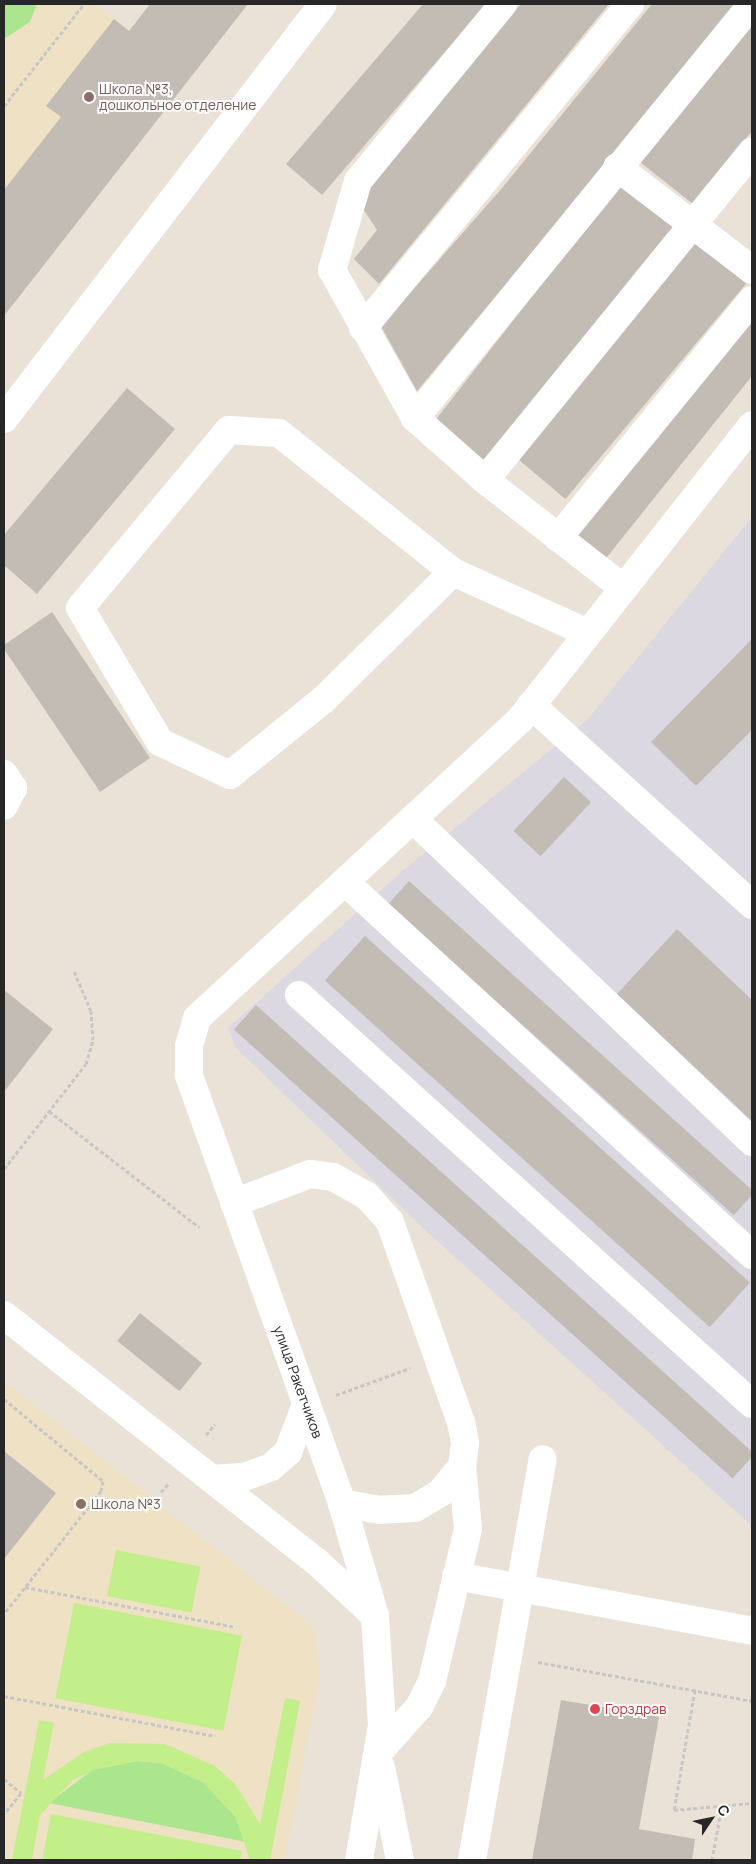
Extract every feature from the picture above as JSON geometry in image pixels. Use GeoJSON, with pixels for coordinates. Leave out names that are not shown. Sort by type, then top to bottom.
{"type":"FeatureCollection","features":[{"type":"Feature","properties":{"kind":"street"},"geometry":{"type":"LineString","coordinates":[[4,419],[322,4]]}},
{"type":"Feature","properties":{"kind":"street"},"geometry":{"type":"LineString","coordinates":[[503,4],[358,181],[332,270],[415,418],[485,480],[623,588]]}},
{"type":"Feature","properties":{"kind":"street"},"geometry":{"type":"LineString","coordinates":[[363,328],[630,4]]}},
{"type":"Feature","properties":{"kind":"street"},"geometry":{"type":"LineString","coordinates":[[415,418],[617,167],[752,4]]}},
{"type":"Feature","properties":{"kind":"street"},"geometry":{"type":"LineString","coordinates":[[485,480],[752,152]]}},
{"type":"Feature","properties":{"kind":"street"},"geometry":{"type":"LineString","coordinates":[[617,167],[752,270]]}},
{"type":"Feature","properties":{"kind":"street"},"geometry":{"type":"LineString","coordinates":[[558,538],[752,300]]}},
{"type":"Feature","properties":{"kind":"street"},"geometry":{"type":"LineString","coordinates":[[752,425],[531,705],[414,820],[346,883],[752,1255]]}},
{"type":"Feature","properties":{"kind":"street"},"geometry":{"type":"LineString","coordinates":[[453,572],[324,700],[230,775],[160,742],[80,608],[229,430],[279,433],[453,572],[588,633]]}},
{"type":"Feature","properties":{"kind":"street"},"geometry":{"type":"LineString","coordinates":[[531,705],[752,905]]}},
{"type":"Feature","properties":{"kind":"street"},"geometry":{"type":"LineString","coordinates":[[4,774],[12,788],[4,806]]}},
{"type":"Feature","properties":{"kind":"street"},"geometry":{"type":"LineString","coordinates":[[414,820],[752,1142]]}},
{"type":"Feature","properties":{"kind":"street","name":"улица Ракетчиков"},"geometry":{"type":"LineString","coordinates":[[346,883],[198,1018],[189,1046],[189,1074],[342,1503],[375,1616],[382,1676],[378,1753],[359,1860]]}},
{"type":"Feature","properties":{"kind":"street"},"geometry":{"type":"LineString","coordinates":[[299,995],[752,1404]]}},
{"type":"Feature","properties":{"kind":"street"},"geometry":{"type":"LineString","coordinates":[[234,1203],[310,1174],[333,1177],[366,1195],[390,1222],[461,1422],[465,1443],[462,1466],[468,1529],[427,1695],[378,1753]]}},
{"type":"Feature","properties":{"kind":"street"},"geometry":{"type":"LineString","coordinates":[[4,1315],[318,1562],[375,1616]]}},
{"type":"Feature","properties":{"kind":"street"},"geometry":{"type":"LineString","coordinates":[[213,1479],[244,1477],[271,1467],[288,1452],[306,1404]]}},
{"type":"Feature","properties":{"kind":"street"},"geometry":{"type":"LineString","coordinates":[[472,1860],[543,1459]]}},
{"type":"Feature","properties":{"kind":"street"},"geometry":{"type":"LineString","coordinates":[[342,1503],[380,1510],[416,1508],[440,1493],[462,1466]]}},
{"type":"Feature","properties":{"kind":"street"},"geometry":{"type":"LineString","coordinates":[[456,1576],[752,1631]]}},
{"type":"Feature","properties":{"kind":"street","name":"улица Ракетчиков"},"geometry":{"type":"LineString","coordinates":[[378,1753],[400,1860]]}},
{"type":"Feature","properties":{"kind":"path"},"geometry":{"type":"LineString","coordinates":[[4,106],[84,4]]}},
{"type":"Feature","properties":{"kind":"path"},"geometry":{"type":"LineString","coordinates":[[4,1169],[86,1064],[94,1040],[91,1012],[74,972]]}},
{"type":"Feature","properties":{"kind":"path"},"geometry":{"type":"LineString","coordinates":[[50,1111],[199,1227]]}},
{"type":"Feature","properties":{"kind":"path"},"geometry":{"type":"LineString","coordinates":[[330,1388],[333,1396],[409,1368],[416,1370]]}},
{"type":"Feature","properties":{"kind":"path"},"geometry":{"type":"LineString","coordinates":[[4,1398],[103,1481],[101,1491],[4,1614]]}},
{"type":"Feature","properties":{"kind":"path"},"geometry":{"type":"LineString","coordinates":[[25,1587],[236,1628]]}},
{"type":"Feature","properties":{"kind":"path"},"geometry":{"type":"LineString","coordinates":[[508,1656],[752,1701]]}},
{"type":"Feature","properties":{"kind":"path"},"geometry":{"type":"LineString","coordinates":[[695,1690],[674,1810],[752,1803]]}},
{"type":"Feature","properties":{"kind":"path"},"geometry":{"type":"LineString","coordinates":[[4,1696],[215,1736]]}},
{"type":"Feature","properties":{"kind":"path"},"geometry":{"type":"LineString","coordinates":[[4,1779],[21,1792],[4,1814]]}},
{"type":"Feature","properties":{"kind":"path"},"geometry":{"type":"LineString","coordinates":[[712,1860],[722,1806]]}},
{"type":"Feature","properties":{"kind":"shaded area","name":"Школа №3, дошкольное отделение"},"geometry":{"type":"Polygon","coordinates":[[[4,4],[95,4],[190,78],[61,117],[4,190],[4,4]]]}},
{"type":"Feature","properties":{"kind":"shaded area"},"geometry":{"type":"Polygon","coordinates":[[[752,517],[752,1526],[425,1230],[235,1047],[228,1028],[406,868],[587,720],[752,517]]]}},
{"type":"Feature","properties":{"kind":"shaded area","name":"Школа №3"},"geometry":{"type":"Polygon","coordinates":[[[4,1381],[314,1627],[320,1675],[285,1860],[4,1860],[4,1381]]]}},
{"type":"Feature","properties":{"kind":"green space"},"geometry":{"type":"Polygon","coordinates":[[[4,4],[37,4],[30,22],[4,39],[4,4]]]}},
{"type":"Feature","properties":{"kind":"green space"},"geometry":{"type":"Polygon","coordinates":[[[116,1550],[200,1566],[191,1613],[107,1596],[116,1550]]]}},
{"type":"Feature","properties":{"kind":"green space"},"geometry":{"type":"Polygon","coordinates":[[[74,1603],[242,1636],[223,1731],[55,1698],[74,1603]]]}},
{"type":"Feature","properties":{"kind":"green space"},"geometry":{"type":"Polygon","coordinates":[[[285,1698],[300,1701],[270,1860],[250,1860],[235,1816],[203,1782],[161,1763],[137,1761],[93,1770],[72,1781],[40,1815],[32,1860],[12,1860],[39,1720],[54,1723],[43,1780],[84,1752],[110,1743],[165,1744],[215,1766],[235,1784],[260,1824],[285,1698]]]}},
{"type":"Feature","properties":{"kind":"green space"},"geometry":{"type":"Polygon","coordinates":[[[137,1761],[161,1763],[203,1782],[235,1816],[246,1842],[49,1803],[92,1770],[137,1761]]]}},
{"type":"Feature","properties":{"kind":"green space"},"geometry":{"type":"Polygon","coordinates":[[[51,1814],[242,1851],[240,1860],[42,1860],[51,1814]]]}},
{"type":"Feature","properties":{"kind":"building"},"geometry":{"type":"Polygon","coordinates":[[[150,4],[248,4],[4,316],[4,190],[61,117],[46,106],[114,19],[129,31],[150,4]]]}},
{"type":"Feature","properties":{"kind":"building"},"geometry":{"type":"Polygon","coordinates":[[[423,4],[486,4],[322,195],[286,164],[423,4]]]}},
{"type":"Feature","properties":{"kind":"building"},"geometry":{"type":"Polygon","coordinates":[[[521,4],[609,4],[379,284],[354,259],[377,230],[358,201],[521,4]]]}},
{"type":"Feature","properties":{"kind":"building"},"geometry":{"type":"Polygon","coordinates":[[[652,4],[738,4],[417,391],[381,326],[503,187],[652,4]]]}},
{"type":"Feature","properties":{"kind":"building"},"geometry":{"type":"Polygon","coordinates":[[[752,26],[752,131],[693,204],[640,162],[752,26]]]}},
{"type":"Feature","properties":{"kind":"building"},"geometry":{"type":"Polygon","coordinates":[[[619,185],[676,229],[491,466],[434,421],[619,185]]]}},
{"type":"Feature","properties":{"kind":"building"},"geometry":{"type":"Polygon","coordinates":[[[694,240],[746,284],[565,499],[513,455],[694,240]]]}},
{"type":"Feature","properties":{"kind":"building"},"geometry":{"type":"Polygon","coordinates":[[[752,317],[752,376],[603,562],[575,539],[752,317]]]}},
{"type":"Feature","properties":{"kind":"building"},"geometry":{"type":"Polygon","coordinates":[[[127,388],[175,429],[37,594],[4,565],[4,535],[127,388]]]}},
{"type":"Feature","properties":{"kind":"building"},"geometry":{"type":"Polygon","coordinates":[[[52,612],[150,758],[100,792],[4,649],[4,645],[52,612]]]}},
{"type":"Feature","properties":{"kind":"building"},"geometry":{"type":"Polygon","coordinates":[[[752,639],[752,730],[696,786],[651,742],[752,639]]]}},
{"type":"Feature","properties":{"kind":"building"},"geometry":{"type":"Polygon","coordinates":[[[564,777],[591,802],[541,856],[514,831],[564,777]]]}},
{"type":"Feature","properties":{"kind":"building"},"geometry":{"type":"Polygon","coordinates":[[[409,881],[752,1190],[752,1195],[734,1215],[388,904],[409,881]]]}},
{"type":"Feature","properties":{"kind":"building"},"geometry":{"type":"Polygon","coordinates":[[[677,929],[752,1000],[752,1121],[617,994],[677,929]]]}},
{"type":"Feature","properties":{"kind":"building"},"geometry":{"type":"Polygon","coordinates":[[[365,936],[750,1283],[710,1327],[325,981],[365,936]]]}},
{"type":"Feature","properties":{"kind":"building"},"geometry":{"type":"Polygon","coordinates":[[[4,990],[53,1029],[4,1092],[4,990]]]}},
{"type":"Feature","properties":{"kind":"building"},"geometry":{"type":"Polygon","coordinates":[[[256,1005],[752,1452],[752,1457],[733,1479],[234,1030],[256,1005]]]}},
{"type":"Feature","properties":{"kind":"building"},"geometry":{"type":"Polygon","coordinates":[[[140,1313],[202,1363],[180,1391],[117,1341],[140,1313]]]}},
{"type":"Feature","properties":{"kind":"building"},"geometry":{"type":"Polygon","coordinates":[[[4,1451],[56,1493],[4,1559],[4,1451]]]}},
{"type":"Feature","properties":{"kind":"building"},"geometry":{"type":"Polygon","coordinates":[[[561,1700],[659,1717],[639,1829],[695,1839],[692,1860],[532,1860],[561,1700]]]}},
{"type":"Feature","properties":{"kind":"place","name":"Школа №3, дошкольное отделение"},"geometry":{"type":"Point","coordinates":[89,97]}},
{"type":"Feature","properties":{"kind":"place","name":"Школа №3"},"geometry":{"type":"Point","coordinates":[81,1504]}},
{"type":"Feature","properties":{"kind":"place","name":"Горздрав"},"geometry":{"type":"Point","coordinates":[595,1709]}}]}
